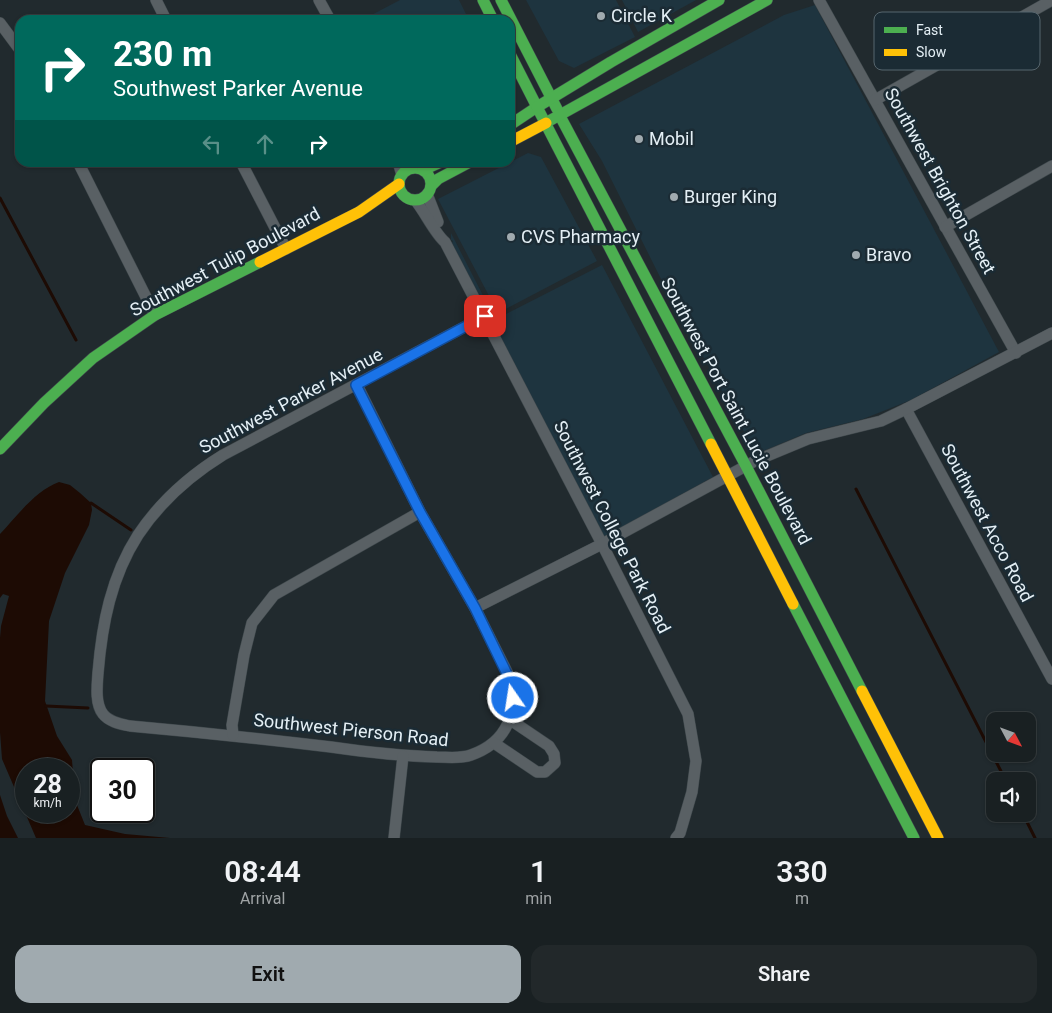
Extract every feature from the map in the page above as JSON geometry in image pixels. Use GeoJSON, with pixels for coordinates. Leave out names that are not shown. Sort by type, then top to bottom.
{"type":"FeatureCollection","features":[{"type":"Feature","properties":{"kind":"main road"},"geometry":{"type":"LineString","coordinates":[[483,0],[490,15]]}},
{"type":"Feature","properties":{"kind":"main road","name":"Southwest Port Saint Lucie Boulevard"},"geometry":{"type":"LineString","coordinates":[[501,0],[509,15]]}},
{"type":"Feature","properties":{"kind":"main road"},"geometry":{"type":"LineString","coordinates":[[515,122],[551,98],[719,0]]}},
{"type":"Feature","properties":{"kind":"main road"},"geometry":{"type":"LineString","coordinates":[[515,139],[767,0]]}},
{"type":"Feature","properties":{"kind":"main road","name":"Southwest Port Saint Lucie Boulevard"},"geometry":{"type":"LineString","coordinates":[[515,27],[746,466],[938,838]]}},
{"type":"Feature","properties":{"kind":"main road","name":"Southwest Port Saint Lucie Boulevard"},"geometry":{"type":"LineString","coordinates":[[515,64],[914,838]]}},
{"type":"Feature","properties":{"kind":"main road"},"geometry":{"type":"LineString","coordinates":[[429,190],[429,177],[416,167],[400,179],[402,194],[410,199],[429,190],[438,179],[461,167]]}},
{"type":"Feature","properties":{"kind":"main road","name":"Southwest Tulip Boulevard"},"geometry":{"type":"LineString","coordinates":[[0,448],[44,403],[93,358],[155,315],[359,212],[364,207],[384,196],[400,179]]}},
{"type":"Feature","properties":{"kind":"main road","name":"Southwest Tulip Boulevard"},"geometry":{"type":"LineString","coordinates":[[359,212],[366,212],[388,202],[410,199]]}},
{"type":"Feature","properties":{"kind":"street"},"geometry":{"type":"LineString","coordinates":[[156,0],[164,15]]}},
{"type":"Feature","properties":{"kind":"street"},"geometry":{"type":"LineString","coordinates":[[319,0],[327,15]]}},
{"type":"Feature","properties":{"kind":"street","name":"Southwest Brighton Street"},"geometry":{"type":"LineString","coordinates":[[819,0],[1016,353]]}},
{"type":"Feature","properties":{"kind":"street"},"geometry":{"type":"LineString","coordinates":[[1031,12],[1052,0]]}},
{"type":"Feature","properties":{"kind":"street"},"geometry":{"type":"LineString","coordinates":[[0,23],[15,43]]}},
{"type":"Feature","properties":{"kind":"street"},"geometry":{"type":"LineString","coordinates":[[875,100],[928,70]]}},
{"type":"Feature","properties":{"kind":"street"},"geometry":{"type":"LineString","coordinates":[[945,227],[1052,166]]}},
{"type":"Feature","properties":{"kind":"street"},"geometry":{"type":"LineString","coordinates":[[81,167],[155,315]]}},
{"type":"Feature","properties":{"kind":"street"},"geometry":{"type":"LineString","coordinates":[[244,167],[286,249]]}},
{"type":"Feature","properties":{"kind":"street"},"geometry":{"type":"LineString","coordinates":[[399,167],[400,179]]}},
{"type":"Feature","properties":{"kind":"street","name":"Southwest College Park Road"},"geometry":{"type":"LineString","coordinates":[[429,190],[435,215],[445,235],[445,242]]}},
{"type":"Feature","properties":{"kind":"street","name":"Southwest College Park Road"},"geometry":{"type":"LineString","coordinates":[[410,199],[424,211],[440,238],[445,242],[485,316],[688,714],[696,760],[692,792],[682,836]]}},
{"type":"Feature","properties":{"kind":"street","name":"Southwest Parker Avenue"},"geometry":{"type":"LineString","coordinates":[[130,726],[112,721],[104,716],[100,709],[97,698],[101,636],[112,589],[128,552],[171,494],[212,462],[485,316]]}},
{"type":"Feature","properties":{"kind":"street"},"geometry":{"type":"LineString","coordinates":[[475,608],[602,544],[728,475],[779,450],[808,439],[881,420],[1016,353],[1052,332]]}},
{"type":"Feature","properties":{"kind":"street","name":"Southwest Pierson Road"},"geometry":{"type":"LineString","coordinates":[[130,726],[403,756],[459,758],[477,753],[494,743],[504,730],[509,719],[513,698],[508,676],[475,608],[420,512],[356,385]]}},
{"type":"Feature","properties":{"kind":"street","name":"Southwest Acco Road"},"geometry":{"type":"LineString","coordinates":[[906,409],[1052,679]]}},
{"type":"Feature","properties":{"kind":"street"},"geometry":{"type":"LineString","coordinates":[[233,736],[232,725],[244,655],[252,623],[274,595],[420,512]]}},
{"type":"Feature","properties":{"kind":"street"},"geometry":{"type":"LineString","coordinates":[[494,743],[537,772],[545,772],[555,763],[554,754],[549,746],[509,719]]}},
{"type":"Feature","properties":{"kind":"street"},"geometry":{"type":"LineString","coordinates":[[394,838],[403,756]]}},
{"type":"Feature","properties":{"kind":"shaded area"},"geometry":{"type":"Polygon","coordinates":[[[400,0],[459,0],[466,15],[372,15],[400,0]]]}},
{"type":"Feature","properties":{"kind":"shaded area"},"geometry":{"type":"Polygon","coordinates":[[[526,0],[616,0],[635,37],[574,68],[559,61],[526,0]]]}},
{"type":"Feature","properties":{"kind":"shaded area"},"geometry":{"type":"Polygon","coordinates":[[[622,0],[696,0],[638,32],[622,0]]]}},
{"type":"Feature","properties":{"kind":"shaded area"},"geometry":{"type":"Polygon","coordinates":[[[815,5],[999,352],[911,400],[863,419],[806,433],[756,454],[660,277],[602,161],[579,124],[784,15],[815,5]]]}},
{"type":"Feature","properties":{"kind":"shaded area"},"geometry":{"type":"Polygon","coordinates":[[[528,153],[541,157],[597,261],[498,313],[438,199],[501,167],[515,167],[515,160],[528,153]]]}},
{"type":"Feature","properties":{"kind":"shaded area"},"geometry":{"type":"Polygon","coordinates":[[[451,233],[493,315],[498,318],[602,265],[713,477],[604,537],[452,243],[451,233]]]}},
{"type":"Feature","properties":{"kind":"shaded area"},"geometry":{"type":"Polygon","coordinates":[[[59,482],[70,485],[91,503],[92,510],[89,525],[65,573],[49,621],[45,701],[57,736],[71,758],[15,758],[15,789],[2,759],[0,732],[0,638],[1,626],[9,596],[3,594],[0,598],[0,534],[27,504],[42,491],[59,482]]]}},
{"type":"Feature","properties":{"kind":"shaded area"},"geometry":{"type":"Polygon","coordinates":[[[0,795],[7,816],[18,838],[0,838],[0,795]]]}},
{"type":"Feature","properties":{"kind":"shaded area"},"geometry":{"type":"Polygon","coordinates":[[[80,812],[85,825],[125,834],[170,838],[36,838],[30,823],[80,823],[80,812]]]}},
{"type":"Feature","properties":{"kind":"waterway"},"geometry":{"type":"LineString","coordinates":[[0,198],[76,340]]}},
{"type":"Feature","properties":{"kind":"waterway"},"geometry":{"type":"LineString","coordinates":[[856,489],[1001,772]]}},
{"type":"Feature","properties":{"kind":"waterway"},"geometry":{"type":"LineString","coordinates":[[91,503],[131,530]]}},
{"type":"Feature","properties":{"kind":"waterway"},"geometry":{"type":"LineString","coordinates":[[46,706],[88,708]]}},
{"type":"Feature","properties":{"kind":"waterway"},"geometry":{"type":"LineString","coordinates":[[1027,822],[1035,838]]}},
{"type":"Feature","properties":{"kind":"traffic: fast"},"geometry":{"type":"LineString","coordinates":[[483,0],[490,15]]}},
{"type":"Feature","properties":{"kind":"traffic: fast"},"geometry":{"type":"LineString","coordinates":[[501,0],[509,15]]}},
{"type":"Feature","properties":{"kind":"traffic: fast"},"geometry":{"type":"LineString","coordinates":[[711,444],[537,107],[719,0]]}},
{"type":"Feature","properties":{"kind":"traffic: fast"},"geometry":{"type":"LineString","coordinates":[[549,121],[767,0]]}},
{"type":"Feature","properties":{"kind":"traffic: fast"},"geometry":{"type":"LineString","coordinates":[[515,27],[557,109]]}},
{"type":"Feature","properties":{"kind":"traffic: fast"},"geometry":{"type":"LineString","coordinates":[[515,64],[537,107],[515,122]]}},
{"type":"Feature","properties":{"kind":"traffic: fast"},"geometry":{"type":"LineString","coordinates":[[560,116],[746,466],[862,691]]}},
{"type":"Feature","properties":{"kind":"traffic: fast"},"geometry":{"type":"LineString","coordinates":[[423,170],[430,167]]}},
{"type":"Feature","properties":{"kind":"traffic: fast"},"geometry":{"type":"LineString","coordinates":[[431,186],[438,179],[461,167]]}},
{"type":"Feature","properties":{"kind":"traffic: fast"},"geometry":{"type":"LineString","coordinates":[[415,168],[421,169],[426,173],[430,178],[431,184],[430,190],[426,195],[421,199],[415,200],[409,199],[404,195],[400,190],[399,184],[400,178],[404,173],[409,169],[415,168]]}},
{"type":"Feature","properties":{"kind":"traffic: fast"},"geometry":{"type":"LineString","coordinates":[[0,449],[44,403],[93,358],[155,315],[260,262]]}},
{"type":"Feature","properties":{"kind":"traffic: fast"},"geometry":{"type":"LineString","coordinates":[[793,604],[914,838]]}},
{"type":"Feature","properties":{"kind":"traffic: slow"},"geometry":{"type":"LineString","coordinates":[[515,139],[546,123]]}},
{"type":"Feature","properties":{"kind":"traffic: slow"},"geometry":{"type":"LineString","coordinates":[[260,262],[359,212],[399,184]]}},
{"type":"Feature","properties":{"kind":"traffic: slow"},"geometry":{"type":"LineString","coordinates":[[711,444],[793,604]]}},
{"type":"Feature","properties":{"kind":"traffic: slow"},"geometry":{"type":"LineString","coordinates":[[862,691],[938,838]]}},
{"type":"Feature","properties":{"kind":"place","name":"Circle K"},"geometry":{"type":"Point","coordinates":[601,16]}},
{"type":"Feature","properties":{"kind":"place","name":"Mobil"},"geometry":{"type":"Point","coordinates":[639,139]}},
{"type":"Feature","properties":{"kind":"place","name":"Burger King"},"geometry":{"type":"Point","coordinates":[674,197]}},
{"type":"Feature","properties":{"kind":"place","name":"CVS Pharmacy"},"geometry":{"type":"Point","coordinates":[511,237]}},
{"type":"Feature","properties":{"kind":"place","name":"Bravo"},"geometry":{"type":"Point","coordinates":[856,255]}},
{"type":"Feature","properties":{"kind":"route"},"geometry":{"type":"LineString","coordinates":[[485,316],[356,385],[420,512],[475,608],[508,676],[513,698]]}}]}
